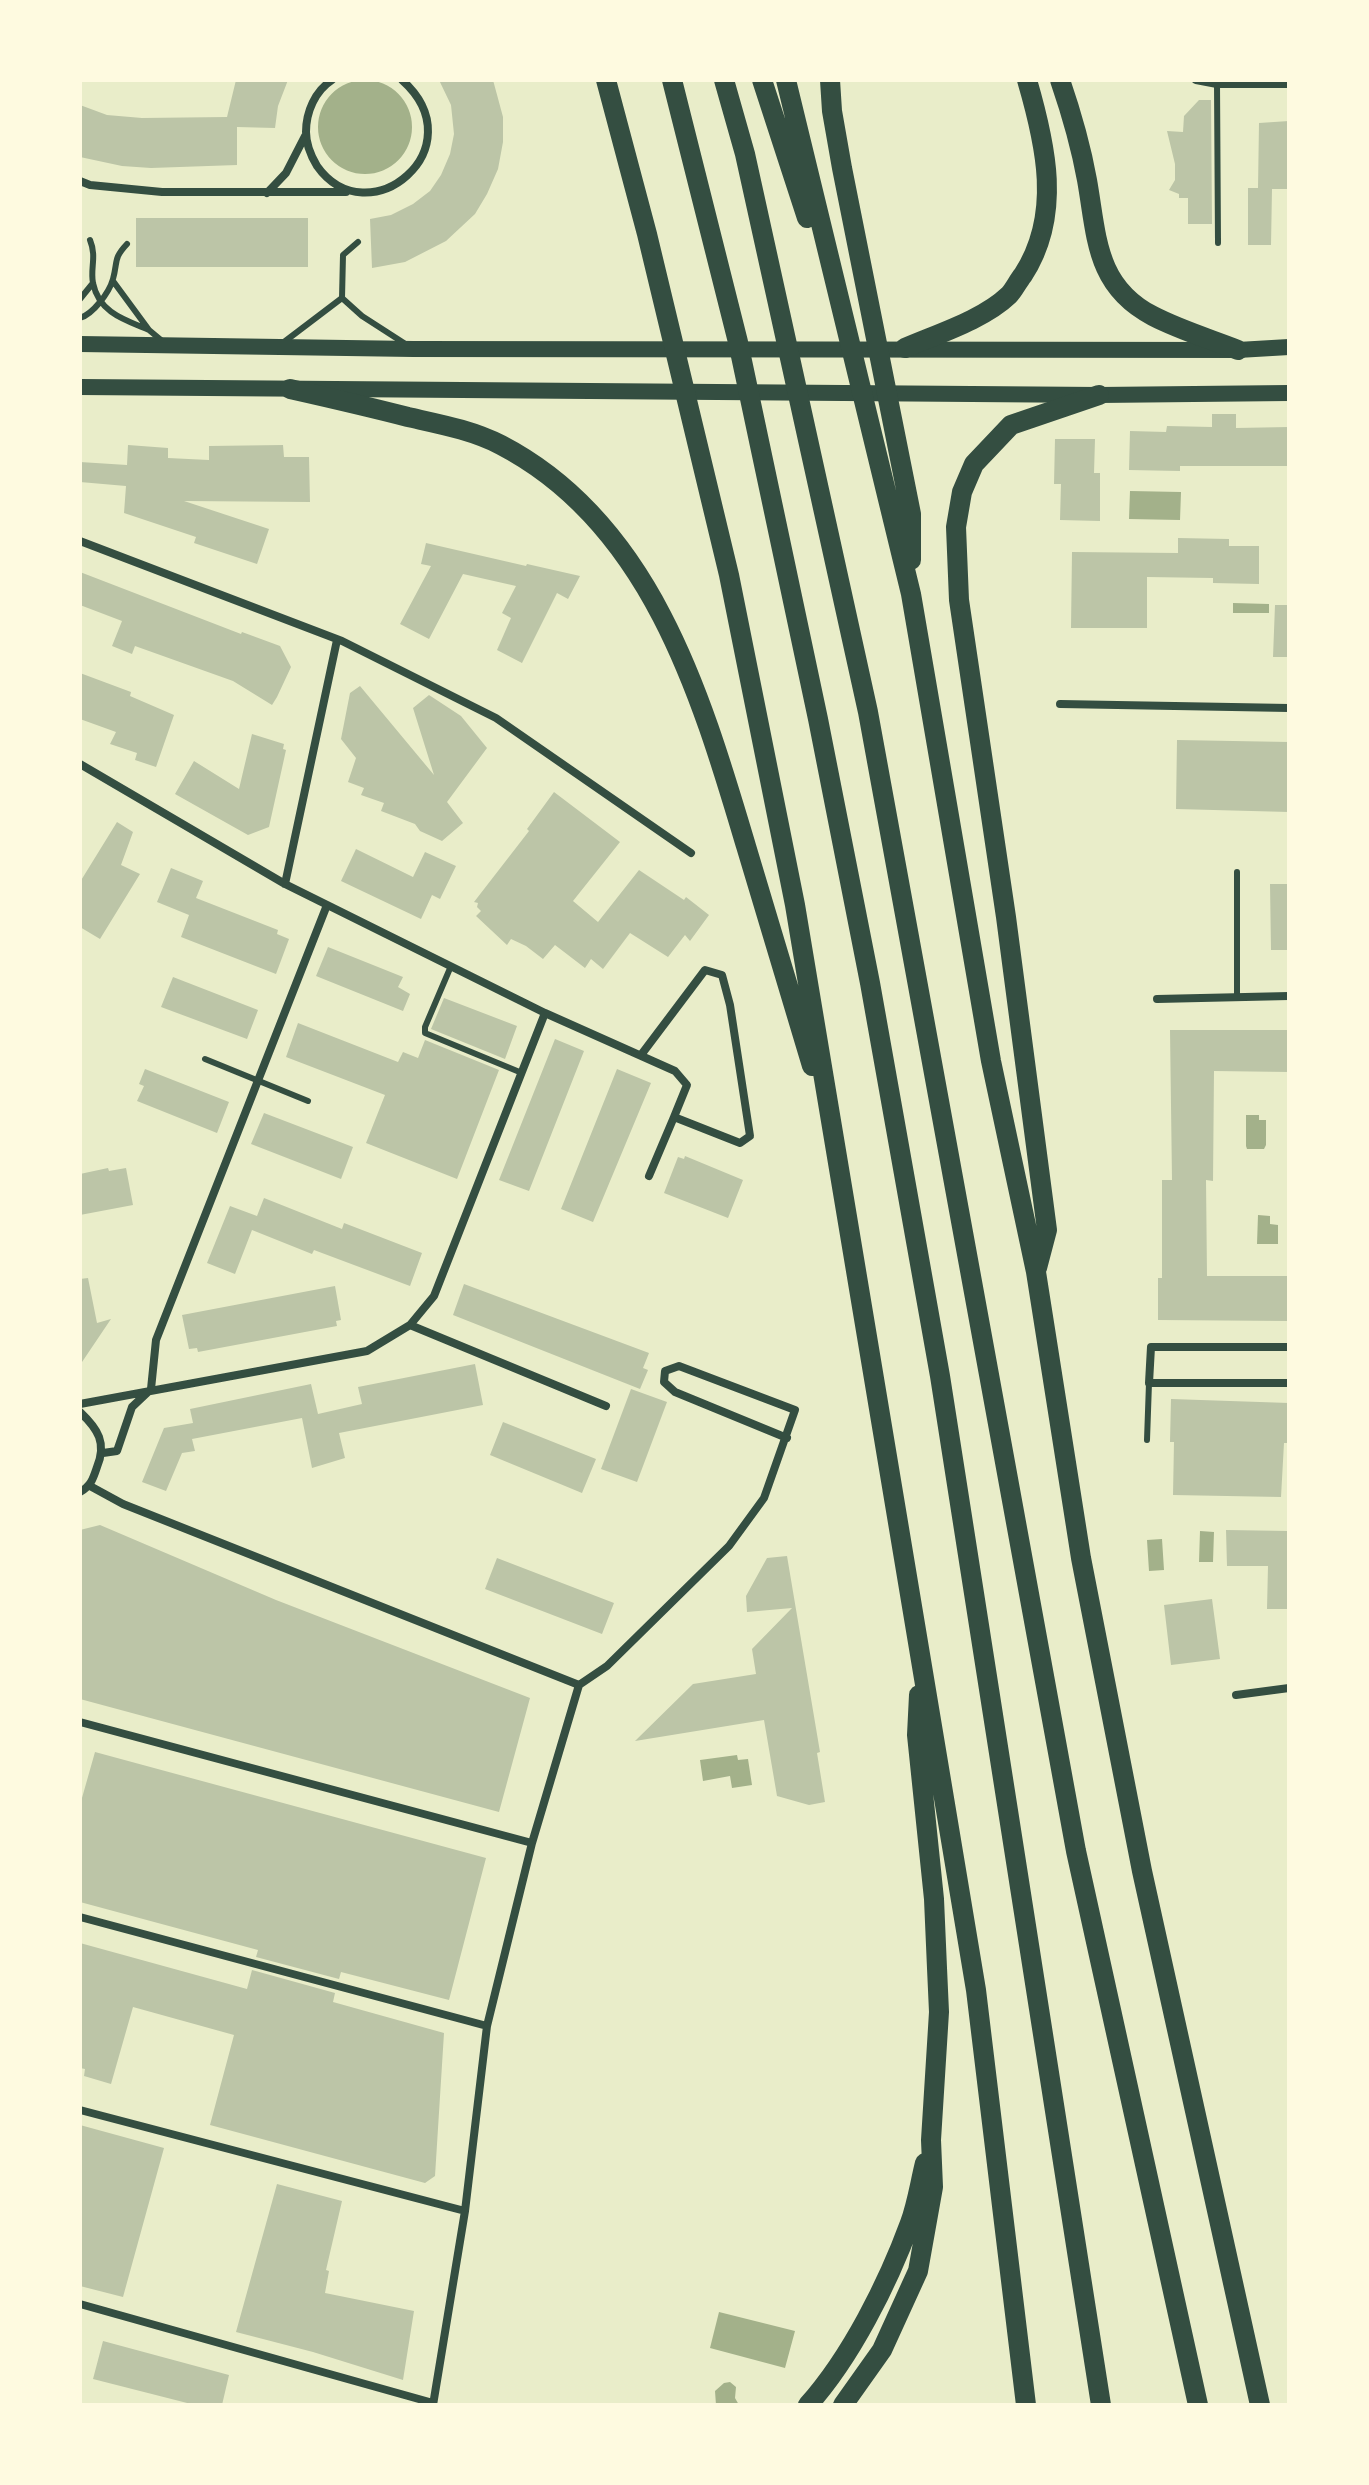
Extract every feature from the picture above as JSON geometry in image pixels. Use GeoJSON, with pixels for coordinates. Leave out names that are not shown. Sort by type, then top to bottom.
{"type":"FeatureCollection","features":[{"type":"Feature","properties":{"kind":"highway"},"geometry":{"type":"LineString","coordinates":[[606,80],[647,234],[729,575],[795,905],[976,1990],[1028,2405]]}},
{"type":"Feature","properties":{"kind":"highway"},"geometry":{"type":"LineString","coordinates":[[672,80],[738,342],[870,983],[940,1376],[1101,2405]]}},
{"type":"Feature","properties":{"kind":"highway"},"geometry":{"type":"LineString","coordinates":[[724,80],[745,154],[868,712],[1076,1851],[1198,2405]]}},
{"type":"Feature","properties":{"kind":"highway"},"geometry":{"type":"LineString","coordinates":[[762,80],[859,374]]}},
{"type":"Feature","properties":{"kind":"highway"},"geometry":{"type":"LineString","coordinates":[[786,80],[911,594],[991,1061],[1036,1272],[1081,1558],[1142,1871],[1260,2405]]}},
{"type":"Feature","properties":{"kind":"highway"},"geometry":{"type":"LineString","coordinates":[[830,80],[842,168],[911,514],[911,594]]}},
{"type":"Feature","properties":{"kind":"highway"},"geometry":{"type":"LineString","coordinates":[[905,348],[973,319],[1009,295],[1039,243],[1049,188],[1042,132],[1027,80]]}},
{"type":"Feature","properties":{"kind":"highway"},"geometry":{"type":"LineString","coordinates":[[1060,80],[1087,179],[1100,258],[1113,279],[1130,300],[1152,316],[1238,350]]}},
{"type":"Feature","properties":{"kind":"highway"},"geometry":{"type":"LineString","coordinates":[[290,389],[462,429],[500,444],[565,490],[594,517],[623,552],[666,625],[710,726],[838,1152]]}},
{"type":"Feature","properties":{"kind":"highway"},"geometry":{"type":"LineString","coordinates":[[1036,1272],[1047,1230],[1006,917],[959,600],[956,527],[962,492],[974,464],[1011,425],[1099,395]]}},
{"type":"Feature","properties":{"kind":"highway"},"geometry":{"type":"LineString","coordinates":[[843,2405],[882,2350],[918,2271],[933,2187],[931,2140],[939,2012],[934,1899],[917,1735],[921,1655]]}},
{"type":"Feature","properties":{"kind":"highway"},"geometry":{"type":"LineString","coordinates":[[808,2405],[851,2343],[883,2284],[910,2221],[931,2140]]}},
{"type":"Feature","properties":{"kind":"main road"},"geometry":{"type":"LineString","coordinates":[[80,344],[636,350],[1238,350],[1289,347]]}},
{"type":"Feature","properties":{"kind":"main road"},"geometry":{"type":"LineString","coordinates":[[80,387],[1099,395],[1289,393]]}},
{"type":"Feature","properties":{"kind":"street"},"geometry":{"type":"LineString","coordinates":[[266,193],[286,173],[305,136],[307,116],[315,98],[332,80]]}},
{"type":"Feature","properties":{"kind":"street"},"geometry":{"type":"LineString","coordinates":[[80,181],[90,185],[162,192],[382,191],[400,183],[415,169],[425,152],[429,132],[426,113],[417,94],[402,80]]}},
{"type":"Feature","properties":{"kind":"street"},"geometry":{"type":"LineString","coordinates":[[1196,80],[1217,84],[1289,84]]}},
{"type":"Feature","properties":{"kind":"street"},"geometry":{"type":"LineString","coordinates":[[305,136],[311,157],[323,174],[341,187],[361,192]]}},
{"type":"Feature","properties":{"kind":"street"},"geometry":{"type":"LineString","coordinates":[[80,541],[338,640],[496,718],[691,853]]}},
{"type":"Feature","properties":{"kind":"street"},"geometry":{"type":"LineString","coordinates":[[285,884],[338,640]]}},
{"type":"Feature","properties":{"kind":"street"},"geometry":{"type":"LineString","coordinates":[[1060,704],[1289,708]]}},
{"type":"Feature","properties":{"kind":"street"},"geometry":{"type":"LineString","coordinates":[[80,764],[285,884],[545,1013],[675,1071],[687,1085],[649,1176]]}},
{"type":"Feature","properties":{"kind":"street"},"geometry":{"type":"LineString","coordinates":[[103,1453],[117,1451],[132,1407],[151,1389],[156,1340],[327,905]]}},
{"type":"Feature","properties":{"kind":"street"},"geometry":{"type":"LineString","coordinates":[[641,1055],[705,970],[722,975],[730,1005],[750,1136],[740,1143],[674,1117]]}},
{"type":"Feature","properties":{"kind":"street"},"geometry":{"type":"LineString","coordinates":[[1157,999],[1289,996]]}},
{"type":"Feature","properties":{"kind":"street"},"geometry":{"type":"LineString","coordinates":[[80,1404],[367,1351],[410,1325],[434,1296],[545,1013]]}},
{"type":"Feature","properties":{"kind":"street"},"geometry":{"type":"LineString","coordinates":[[410,1325],[606,1406]]}},
{"type":"Feature","properties":{"kind":"street"},"geometry":{"type":"LineString","coordinates":[[1289,1347],[1151,1347],[1149,1383],[1289,1383]]}},
{"type":"Feature","properties":{"kind":"street"},"geometry":{"type":"LineString","coordinates":[[80,2304],[433,2404],[465,2211],[487,2026],[532,1843],[579,1685],[607,1666],[729,1546],[764,1498],[787,1438],[795,1410],[679,1366],[665,1371],[664,1382],[675,1392],[787,1438]]}},
{"type":"Feature","properties":{"kind":"street"},"geometry":{"type":"LineString","coordinates":[[80,1412],[97,1430],[103,1453],[90,1486],[80,1492]]}},
{"type":"Feature","properties":{"kind":"street"},"geometry":{"type":"LineString","coordinates":[[90,1486],[123,1504],[579,1685]]}},
{"type":"Feature","properties":{"kind":"street"},"geometry":{"type":"LineString","coordinates":[[1236,1695],[1289,1688]]}},
{"type":"Feature","properties":{"kind":"street"},"geometry":{"type":"LineString","coordinates":[[80,1722],[532,1843]]}},
{"type":"Feature","properties":{"kind":"street"},"geometry":{"type":"LineString","coordinates":[[80,1917],[487,2026]]}},
{"type":"Feature","properties":{"kind":"street"},"geometry":{"type":"LineString","coordinates":[[80,2110],[465,2211]]}},
{"type":"Feature","properties":{"kind":"lane"},"geometry":{"type":"LineString","coordinates":[[1217,84],[1218,243]]}},
{"type":"Feature","properties":{"kind":"lane"},"geometry":{"type":"LineString","coordinates":[[90,240],[95,254],[93,283],[100,300],[115,317],[149,330]]}},
{"type":"Feature","properties":{"kind":"lane"},"geometry":{"type":"LineString","coordinates":[[358,242],[343,255],[342,298],[362,316],[413,349]]}},
{"type":"Feature","properties":{"kind":"lane"},"geometry":{"type":"LineString","coordinates":[[80,318],[89,315],[113,281],[116,256],[127,244]]}},
{"type":"Feature","properties":{"kind":"lane"},"geometry":{"type":"LineString","coordinates":[[113,281],[149,330],[166,345]]}},
{"type":"Feature","properties":{"kind":"lane"},"geometry":{"type":"LineString","coordinates":[[80,299],[93,283]]}},
{"type":"Feature","properties":{"kind":"lane"},"geometry":{"type":"LineString","coordinates":[[277,347],[342,298]]}},
{"type":"Feature","properties":{"kind":"lane"},"geometry":{"type":"LineString","coordinates":[[1237,872],[1237,996]]}},
{"type":"Feature","properties":{"kind":"lane"},"geometry":{"type":"LineString","coordinates":[[451,966],[425,1033],[522,1073]]}},
{"type":"Feature","properties":{"kind":"lane"},"geometry":{"type":"LineString","coordinates":[[205,1059],[308,1101]]}},
{"type":"Feature","properties":{"kind":"lane"},"geometry":{"type":"LineString","coordinates":[[1147,1440],[1149,1383]]}},
{"type":"Feature","properties":{"kind":"shaded area"},"geometry":{"type":"Polygon","coordinates":[[[365,80],[383,84],[398,94],[408,109],[412,127],[408,145],[398,160],[383,170],[365,174],[347,170],[332,160],[322,145],[318,127],[322,109],[332,94],[347,84],[365,80]]]}},
{"type":"Feature","properties":{"kind":"shaded area"},"geometry":{"type":"Polygon","coordinates":[[[1130,491],[1181,492],[1180,520],[1129,519],[1130,491]]]}},
{"type":"Feature","properties":{"kind":"shaded area"},"geometry":{"type":"Polygon","coordinates":[[[1233,603],[1269,604],[1269,613],[1233,613],[1233,603]]]}},
{"type":"Feature","properties":{"kind":"shaded area"},"geometry":{"type":"Polygon","coordinates":[[[1246,1115],[1259,1115],[1259,1120],[1266,1120],[1264,1149],[1247,1149],[1246,1115]]]}},
{"type":"Feature","properties":{"kind":"shaded area"},"geometry":{"type":"Polygon","coordinates":[[[1258,1215],[1270,1216],[1270,1224],[1278,1225],[1278,1244],[1257,1244],[1258,1215]]]}},
{"type":"Feature","properties":{"kind":"shaded area"},"geometry":{"type":"Polygon","coordinates":[[[1200,1531],[1214,1532],[1213,1562],[1199,1562],[1200,1531]]]}},
{"type":"Feature","properties":{"kind":"shaded area"},"geometry":{"type":"Polygon","coordinates":[[[1162,1539],[1164,1570],[1149,1571],[1147,1540],[1162,1539]]]}},
{"type":"Feature","properties":{"kind":"shaded area"},"geometry":{"type":"Polygon","coordinates":[[[737,1755],[738,1760],[748,1759],[752,1785],[732,1788],[730,1776],[703,1781],[700,1760],[737,1755]]]}},
{"type":"Feature","properties":{"kind":"shaded area"},"geometry":{"type":"Polygon","coordinates":[[[719,2312],[795,2331],[785,2368],[710,2348],[719,2312]]]}},
{"type":"Feature","properties":{"kind":"shaded area"},"geometry":{"type":"Polygon","coordinates":[[[730,2382],[736,2387],[735,2398],[739,2405],[716,2405],[715,2391],[730,2382]]]}},
{"type":"Feature","properties":{"kind":"building"},"geometry":{"type":"Polygon","coordinates":[[[236,80],[288,80],[278,106],[275,128],[237,127],[237,165],[151,168],[122,166],[80,157],[80,105],[107,115],[142,118],[227,117],[236,80]]]}},
{"type":"Feature","properties":{"kind":"building"},"geometry":{"type":"Polygon","coordinates":[[[439,80],[493,80],[503,117],[498,169],[475,214],[446,241],[405,262],[372,268],[370,219],[391,215],[430,191],[450,154],[454,134],[451,105],[439,80]]]}},
{"type":"Feature","properties":{"kind":"building"},"geometry":{"type":"Polygon","coordinates":[[[1199,100],[1211,100],[1212,224],[1188,224],[1188,198],[1179,198],[1179,194],[1169,190],[1175,180],[1175,164],[1167,131],[1183,132],[1184,116],[1199,100]]]}},
{"type":"Feature","properties":{"kind":"building"},"geometry":{"type":"Polygon","coordinates":[[[1289,121],[1289,189],[1272,189],[1271,245],[1248,245],[1248,188],[1258,188],[1259,123],[1289,121]]]}},
{"type":"Feature","properties":{"kind":"building"},"geometry":{"type":"Polygon","coordinates":[[[136,218],[308,218],[308,267],[136,267],[136,218]]]}},
{"type":"Feature","properties":{"kind":"building"},"geometry":{"type":"Polygon","coordinates":[[[1212,414],[1236,414],[1236,428],[1289,427],[1289,466],[1180,466],[1180,471],[1129,470],[1130,431],[1166,432],[1167,426],[1212,427],[1212,414]]]}},
{"type":"Feature","properties":{"kind":"building"},"geometry":{"type":"Polygon","coordinates":[[[1055,439],[1095,439],[1094,473],[1100,473],[1100,521],[1060,520],[1061,484],[1054,484],[1055,439]]]}},
{"type":"Feature","properties":{"kind":"building"},"geometry":{"type":"Polygon","coordinates":[[[128,445],[168,448],[168,458],[209,460],[209,446],[283,445],[284,457],[309,457],[310,502],[184,501],[269,529],[257,564],[194,543],[196,537],[124,513],[126,486],[80,482],[80,462],[127,465],[128,445]]]}},
{"type":"Feature","properties":{"kind":"building"},"geometry":{"type":"Polygon","coordinates":[[[1178,538],[1229,539],[1229,546],[1259,546],[1259,584],[1213,583],[1213,578],[1147,577],[1147,628],[1071,628],[1072,552],[1178,553],[1178,538]]]}},
{"type":"Feature","properties":{"kind":"building"},"geometry":{"type":"Polygon","coordinates":[[[426,543],[580,576],[568,599],[557,593],[522,663],[497,650],[511,618],[502,613],[516,586],[463,574],[429,639],[400,624],[431,566],[421,564],[426,543]]]}},
{"type":"Feature","properties":{"kind":"building"},"geometry":{"type":"Polygon","coordinates":[[[80,572],[280,646],[291,667],[272,705],[233,681],[135,646],[132,654],[112,646],[122,621],[80,605],[80,572]]]}},
{"type":"Feature","properties":{"kind":"building"},"geometry":{"type":"Polygon","coordinates":[[[1275,605],[1289,605],[1289,657],[1273,657],[1275,605]]]}},
{"type":"Feature","properties":{"kind":"building"},"geometry":{"type":"Polygon","coordinates":[[[80,673],[131,692],[130,696],[174,715],[156,767],[135,760],[137,753],[110,744],[116,732],[80,719],[80,673]]]}},
{"type":"Feature","properties":{"kind":"building"},"geometry":{"type":"Polygon","coordinates":[[[360,686],[434,775],[413,708],[429,695],[461,716],[487,748],[447,802],[463,823],[442,841],[420,831],[415,824],[381,811],[384,803],[361,795],[364,788],[348,782],[356,758],[341,739],[350,693],[360,686]]]}},
{"type":"Feature","properties":{"kind":"building"},"geometry":{"type":"Polygon","coordinates":[[[252,734],[284,744],[283,749],[286,750],[269,827],[248,835],[175,794],[194,761],[239,789],[252,734]]]}},
{"type":"Feature","properties":{"kind":"building"},"geometry":{"type":"Polygon","coordinates":[[[1177,740],[1289,742],[1289,812],[1176,809],[1177,740]]]}},
{"type":"Feature","properties":{"kind":"building"},"geometry":{"type":"Polygon","coordinates":[[[554,792],[620,842],[573,901],[598,922],[639,870],[684,900],[686,897],[709,915],[690,941],[685,935],[668,957],[630,933],[603,969],[591,959],[585,968],[555,945],[543,959],[511,939],[507,945],[476,916],[481,911],[478,903],[474,902],[529,831],[527,829],[554,792]]]}},
{"type":"Feature","properties":{"kind":"building"},"geometry":{"type":"Polygon","coordinates":[[[117,822],[133,832],[121,865],[140,874],[100,939],[80,927],[80,882],[117,822]]]}},
{"type":"Feature","properties":{"kind":"building"},"geometry":{"type":"Polygon","coordinates":[[[356,849],[413,877],[425,852],[456,866],[440,899],[432,895],[421,919],[341,881],[356,849]]]}},
{"type":"Feature","properties":{"kind":"building"},"geometry":{"type":"Polygon","coordinates":[[[171,868],[203,881],[196,898],[278,930],[277,934],[289,939],[276,974],[181,937],[189,915],[157,902],[171,868]]]}},
{"type":"Feature","properties":{"kind":"building"},"geometry":{"type":"Polygon","coordinates":[[[1270,884],[1289,884],[1289,950],[1271,950],[1270,884]]]}},
{"type":"Feature","properties":{"kind":"building"},"geometry":{"type":"Polygon","coordinates":[[[328,947],[403,977],[398,987],[410,994],[403,1011],[316,976],[328,947]]]}},
{"type":"Feature","properties":{"kind":"building"},"geometry":{"type":"Polygon","coordinates":[[[173,977],[258,1010],[247,1039],[161,1007],[173,977]]]}},
{"type":"Feature","properties":{"kind":"building"},"geometry":{"type":"Polygon","coordinates":[[[444,998],[517,1026],[505,1059],[431,1029],[444,998]]]}},
{"type":"Feature","properties":{"kind":"building"},"geometry":{"type":"Polygon","coordinates":[[[298,1023],[398,1062],[403,1052],[418,1058],[425,1040],[499,1070],[457,1179],[366,1143],[385,1095],[286,1057],[298,1023]]]}},
{"type":"Feature","properties":{"kind":"building"},"geometry":{"type":"Polygon","coordinates":[[[1170,1030],[1289,1030],[1289,1072],[1214,1071],[1213,1181],[1206,1180],[1207,1276],[1289,1276],[1289,1321],[1158,1320],[1158,1278],[1162,1278],[1162,1180],[1172,1180],[1170,1030]]]}},
{"type":"Feature","properties":{"kind":"building"},"geometry":{"type":"Polygon","coordinates":[[[555,1039],[584,1051],[529,1191],[499,1180],[555,1039]]]}},
{"type":"Feature","properties":{"kind":"building"},"geometry":{"type":"Polygon","coordinates":[[[145,1069],[229,1102],[217,1133],[137,1101],[144,1086],[139,1084],[145,1069]]]}},
{"type":"Feature","properties":{"kind":"building"},"geometry":{"type":"Polygon","coordinates":[[[617,1069],[651,1083],[593,1222],[561,1209],[617,1069]]]}},
{"type":"Feature","properties":{"kind":"building"},"geometry":{"type":"Polygon","coordinates":[[[264,1113],[353,1147],[341,1179],[251,1144],[264,1113]]]}},
{"type":"Feature","properties":{"kind":"building"},"geometry":{"type":"Polygon","coordinates":[[[685,1156],[743,1180],[728,1218],[664,1193],[678,1157],[684,1159],[685,1156]]]}},
{"type":"Feature","properties":{"kind":"building"},"geometry":{"type":"Polygon","coordinates":[[[108,1168],[109,1171],[126,1168],[133,1205],[80,1215],[80,1174],[108,1168]]]}},
{"type":"Feature","properties":{"kind":"building"},"geometry":{"type":"Polygon","coordinates":[[[264,1198],[342,1229],[344,1223],[422,1253],[410,1286],[314,1250],[312,1254],[252,1230],[235,1274],[207,1263],[230,1206],[257,1216],[264,1198]]]}},
{"type":"Feature","properties":{"kind":"building"},"geometry":{"type":"Polygon","coordinates":[[[88,1278],[97,1323],[111,1319],[80,1365],[80,1279],[88,1278]]]}},
{"type":"Feature","properties":{"kind":"building"},"geometry":{"type":"Polygon","coordinates":[[[464,1284],[649,1353],[643,1368],[648,1370],[640,1389],[453,1315],[464,1284]]]}},
{"type":"Feature","properties":{"kind":"building"},"geometry":{"type":"Polygon","coordinates":[[[335,1286],[341,1320],[336,1321],[337,1326],[198,1352],[197,1348],[189,1349],[182,1315],[335,1286]]]}},
{"type":"Feature","properties":{"kind":"building"},"geometry":{"type":"Polygon","coordinates":[[[475,1364],[483,1405],[339,1433],[345,1458],[312,1468],[302,1418],[192,1439],[195,1451],[182,1453],[166,1491],[142,1482],[164,1428],[193,1423],[190,1409],[311,1384],[318,1414],[362,1404],[358,1387],[475,1364]]]}},
{"type":"Feature","properties":{"kind":"building"},"geometry":{"type":"Polygon","coordinates":[[[631,1389],[667,1402],[637,1482],[601,1469],[631,1389]]]}},
{"type":"Feature","properties":{"kind":"building"},"geometry":{"type":"Polygon","coordinates":[[[1171,1399],[1289,1403],[1289,1443],[1284,1443],[1281,1497],[1173,1495],[1171,1399]]]}},
{"type":"Feature","properties":{"kind":"building"},"geometry":{"type":"Polygon","coordinates":[[[503,1422],[596,1459],[582,1493],[490,1455],[503,1422]]]}},
{"type":"Feature","properties":{"kind":"building"},"geometry":{"type":"Polygon","coordinates":[[[100,1525],[276,1600],[530,1698],[499,1812],[80,1699],[80,1530],[100,1525]]]}},
{"type":"Feature","properties":{"kind":"building"},"geometry":{"type":"Polygon","coordinates":[[[1226,1530],[1289,1531],[1289,1609],[1267,1609],[1268,1566],[1227,1566],[1226,1530]]]}},
{"type":"Feature","properties":{"kind":"building"},"geometry":{"type":"Polygon","coordinates":[[[787,1556],[820,1752],[817,1753],[825,1802],[809,1805],[777,1796],[764,1720],[635,1741],[693,1684],[756,1674],[752,1649],[792,1608],[747,1612],[746,1596],[767,1558],[787,1556]]]}},
{"type":"Feature","properties":{"kind":"building"},"geometry":{"type":"Polygon","coordinates":[[[497,1558],[614,1603],[602,1634],[485,1589],[497,1558]]]}},
{"type":"Feature","properties":{"kind":"building"},"geometry":{"type":"Polygon","coordinates":[[[1212,1599],[1220,1659],[1171,1665],[1164,1605],[1212,1599]]]}},
{"type":"Feature","properties":{"kind":"building"},"geometry":{"type":"Polygon","coordinates":[[[95,1752],[486,1858],[449,2000],[341,1972],[339,1979],[256,1957],[258,1950],[80,1902],[80,1805],[95,1752]]]}},
{"type":"Feature","properties":{"kind":"building"},"geometry":{"type":"Polygon","coordinates":[[[80,1943],[247,1989],[252,1970],[335,1993],[333,2002],[444,2033],[435,2176],[425,2183],[210,2125],[234,2035],[133,2007],[111,2084],[84,2076],[85,2069],[80,2068],[80,1943]]]}},
{"type":"Feature","properties":{"kind":"building"},"geometry":{"type":"Polygon","coordinates":[[[80,2125],[164,2148],[123,2297],[80,2286],[80,2125]]]}},
{"type":"Feature","properties":{"kind":"building"},"geometry":{"type":"Polygon","coordinates":[[[277,2184],[342,2201],[326,2270],[329,2271],[325,2293],[414,2311],[403,2380],[236,2332],[277,2184]]]}},
{"type":"Feature","properties":{"kind":"building"},"geometry":{"type":"Polygon","coordinates":[[[103,2341],[229,2375],[222,2405],[195,2405],[93,2379],[103,2341]]]}}]}
